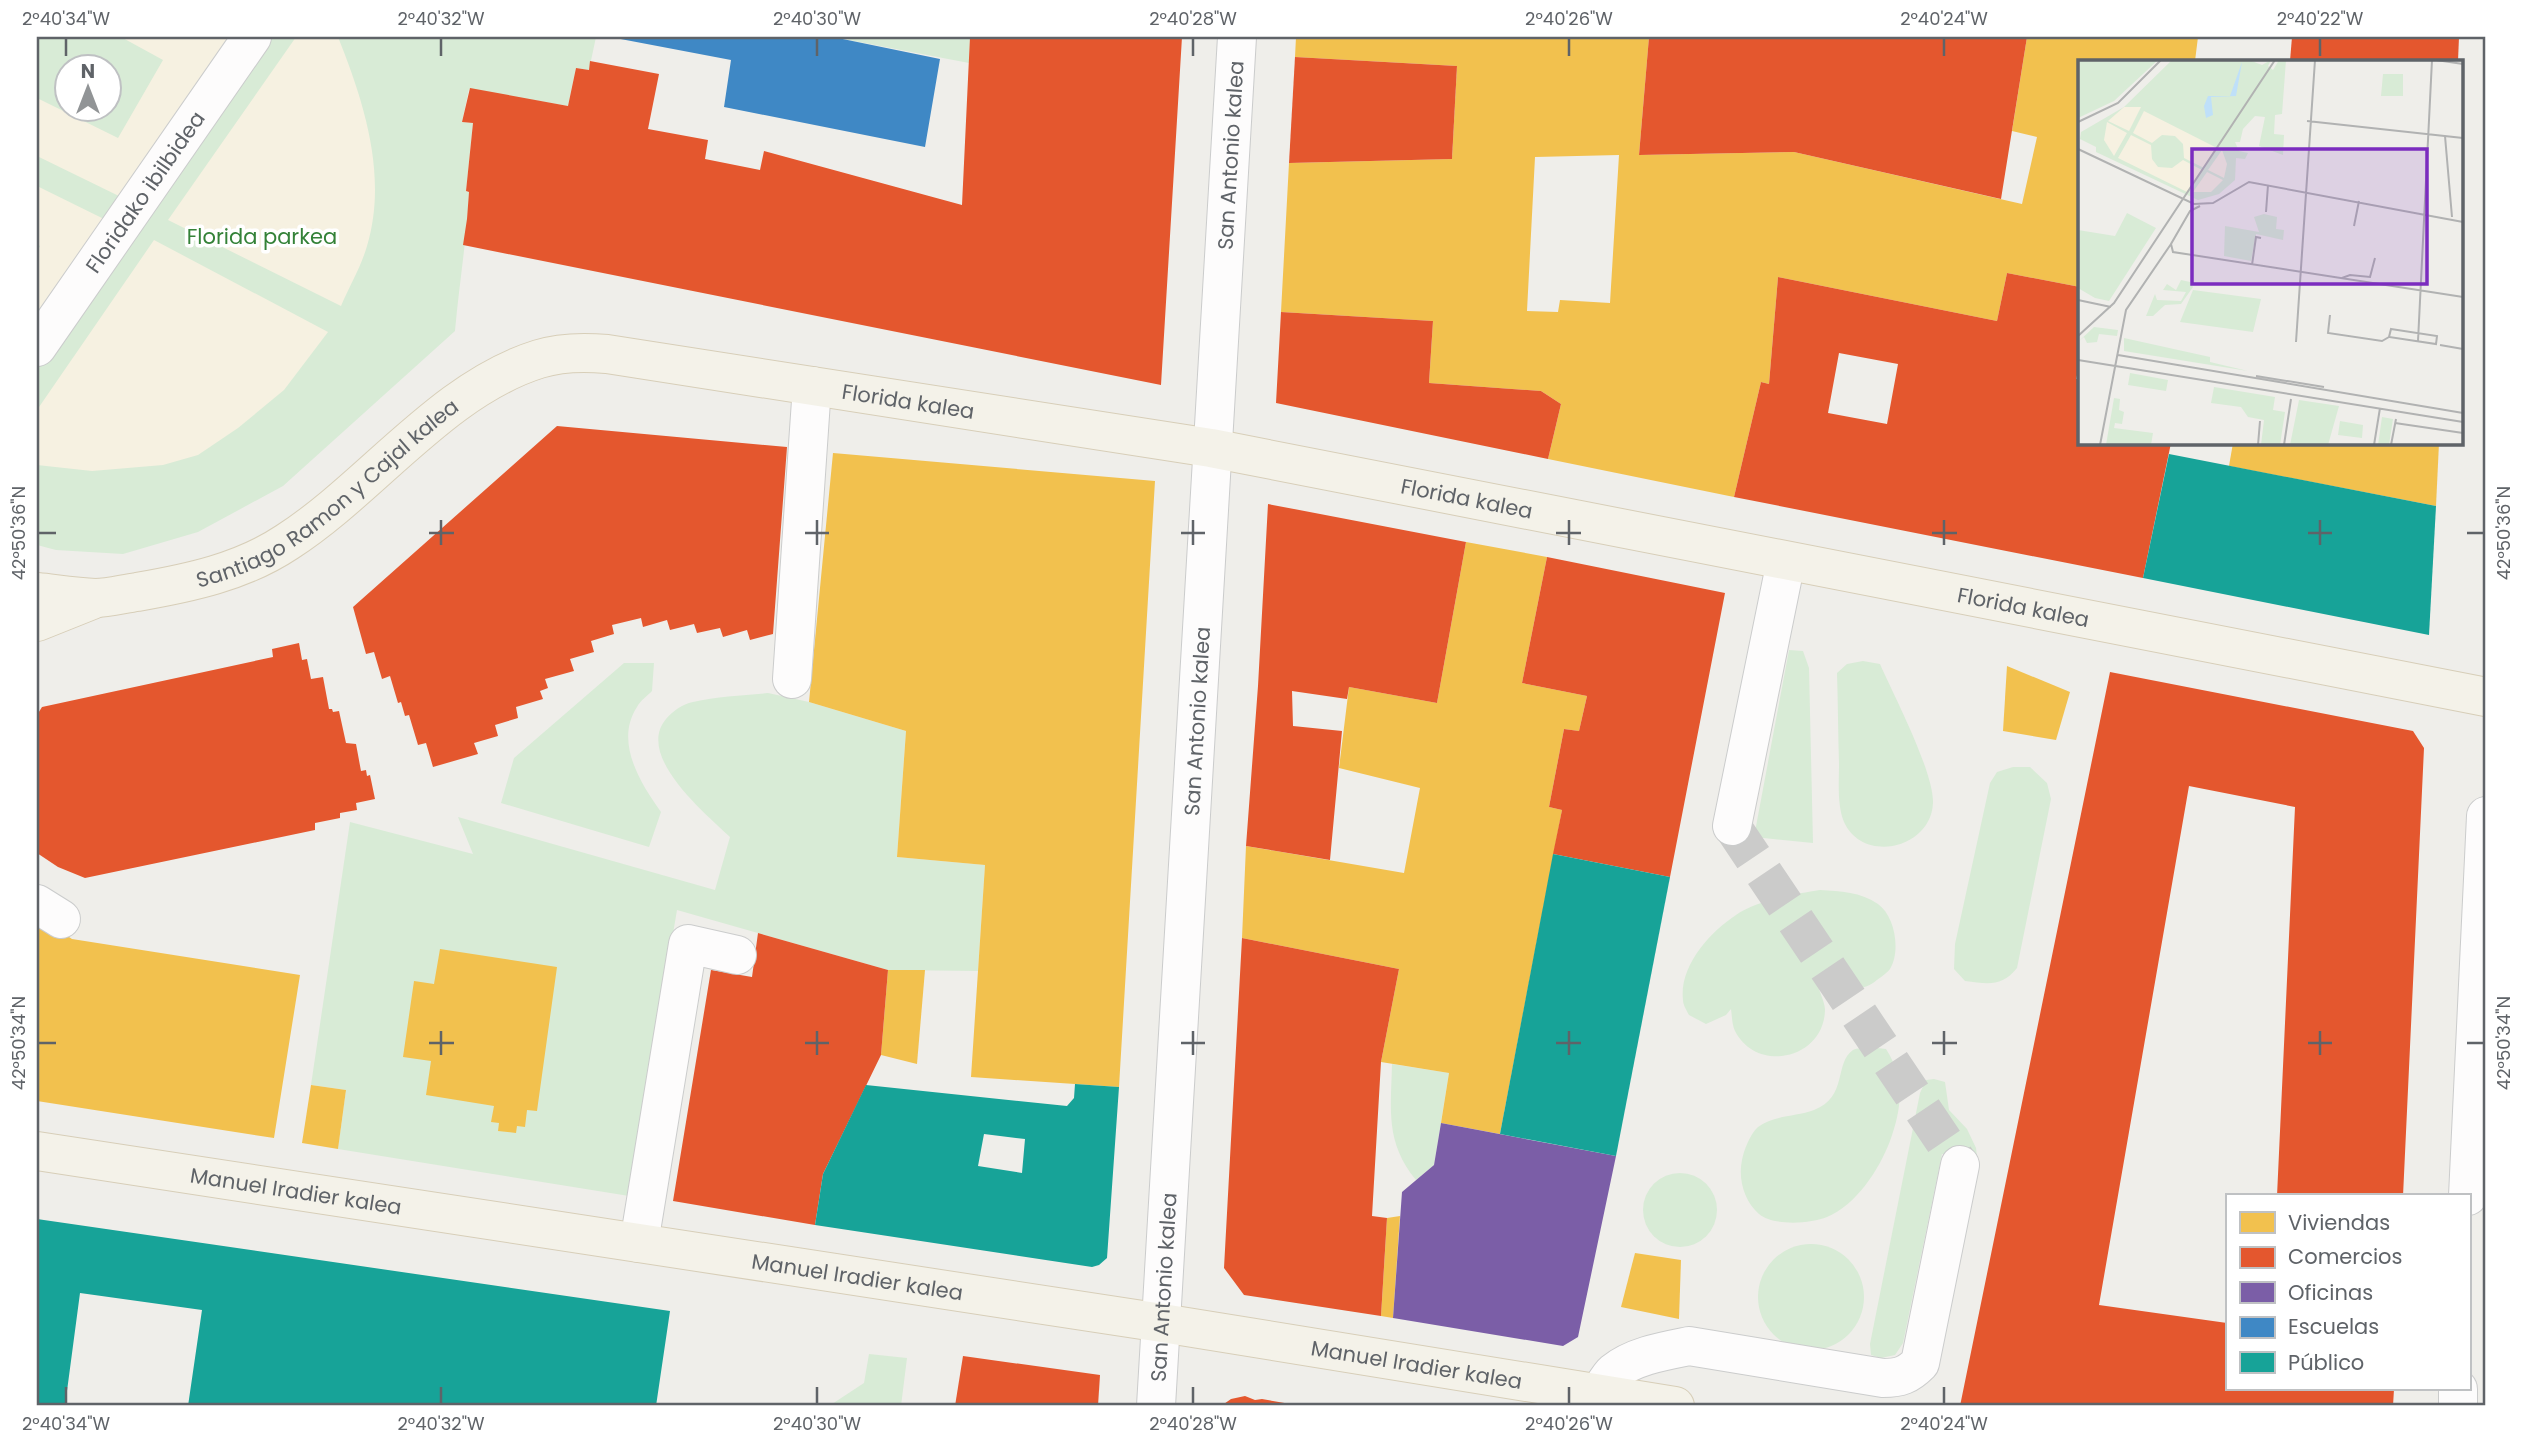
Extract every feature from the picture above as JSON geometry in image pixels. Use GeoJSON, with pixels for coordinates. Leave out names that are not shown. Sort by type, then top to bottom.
{"type":"FeatureCollection","features":[{"type":"Feature","properties":{"kind":"main road","name":"Santiago Ramon y Cajal kalea"},"geometry":{"type":"LineString","coordinates":[[37,592],[97,598],[216,576],[286,543],[333,508],[467,395],[507,372],[540,358],[576,352],[607,354]]}},
{"type":"Feature","properties":{"kind":"main road","name":"Florida kalea"},"geometry":{"type":"LineString","coordinates":[[607,354],[1211,448],[2486,697]]}},
{"type":"Feature","properties":{"kind":"main road"},"geometry":{"type":"LineString","coordinates":[[37,622],[97,598]]}},
{"type":"Feature","properties":{"kind":"main road","name":"Manuel Iradier kalea"},"geometry":{"type":"LineString","coordinates":[[37,1151],[1162,1323],[1675,1406]]}},
{"type":"Feature","properties":{"kind":"street","name":"Floridako ibilbidea"},"geometry":{"type":"LineString","coordinates":[[37,346],[252,37]]}},
{"type":"Feature","properties":{"kind":"street","name":"San Antonio kalea"},"geometry":{"type":"LineString","coordinates":[[1156,1406],[1237,37]]}},
{"type":"Feature","properties":{"kind":"street"},"geometry":{"type":"LineString","coordinates":[[792,679],[812,386]]}},
{"type":"Feature","properties":{"kind":"street"},"geometry":{"type":"LineString","coordinates":[[1732,826],[1786,561]]}},
{"type":"Feature","properties":{"kind":"street"},"geometry":{"type":"LineString","coordinates":[[2468,1194],[2486,816]]}},
{"type":"Feature","properties":{"kind":"street"},"geometry":{"type":"LineString","coordinates":[[639,1243],[688,944],[737,955]]}},
{"type":"Feature","properties":{"kind":"street"},"geometry":{"type":"LineString","coordinates":[[1598,1395],[1612,1373],[1623,1367],[1658,1352],[1689,1346],[1883,1378],[1897,1378],[1909,1374],[1920,1363],[1960,1165]]}},
{"type":"Feature","properties":{"kind":"green space","name":"Florida parkea"},"geometry":{"type":"Polygon","coordinates":[[[37,37],[596,37],[589,70],[576,68],[568,106],[469,89],[462,122],[473,123],[466,191],[469,192],[467,227],[455,331],[283,486],[198,532],[123,554],[56,550],[37,545],[37,37]]]}},
{"type":"Feature","properties":{"kind":"green space"},"geometry":{"type":"Polygon","coordinates":[[[833,37],[970,37],[969,63],[833,37]]]}},
{"type":"Feature","properties":{"kind":"green space"},"geometry":{"type":"Polygon","coordinates":[[[1789,650],[1803,651],[1809,668],[1813,843],[1754,837],[1789,650]]]}},
{"type":"Feature","properties":{"kind":"green space"},"geometry":{"type":"Polygon","coordinates":[[[1863,661],[1880,664],[1920,754],[1932,789],[1933,803],[1929,819],[1921,831],[1895,846],[1880,847],[1853,835],[1844,822],[1840,808],[1837,673],[1847,664],[1863,661]]]}},
{"type":"Feature","properties":{"kind":"green space"},"geometry":{"type":"Polygon","coordinates":[[[624,663],[654,663],[652,691],[637,707],[628,734],[633,762],[661,812],[649,847],[501,803],[514,758],[624,663]]]}},
{"type":"Feature","properties":{"kind":"green space"},"geometry":{"type":"Polygon","coordinates":[[[768,693],[809,702],[906,731],[897,857],[985,865],[978,971],[888,970],[677,910],[629,1196],[338,1149],[346,1090],[311,1085],[350,822],[473,854],[458,817],[715,890],[730,837],[677,783],[666,767],[660,750],[659,734],[666,719],[685,704],[711,698],[768,693]]]}},
{"type":"Feature","properties":{"kind":"green space"},"geometry":{"type":"Polygon","coordinates":[[[2013,767],[2030,767],[2047,783],[2051,799],[2017,968],[2006,978],[1994,983],[1965,981],[1954,969],[1955,944],[1990,783],[1997,772],[2013,767]]]}},
{"type":"Feature","properties":{"kind":"green space"},"geometry":{"type":"Polygon","coordinates":[[[1820,890],[1857,895],[1884,909],[1892,925],[1896,944],[1889,971],[1873,983],[1860,988],[1819,989],[1825,1010],[1822,1027],[1814,1040],[1802,1050],[1788,1055],[1758,1053],[1745,1044],[1734,1029],[1731,1009],[1726,1015],[1706,1024],[1689,1015],[1683,1000],[1686,975],[1698,951],[1716,931],[1754,905],[1820,890]]]}},
{"type":"Feature","properties":{"kind":"green space"},"geometry":{"type":"Polygon","coordinates":[[[1869,1047],[1886,1049],[1896,1071],[1900,1094],[1894,1129],[1873,1175],[1848,1204],[1827,1217],[1792,1223],[1765,1218],[1754,1209],[1743,1189],[1741,1167],[1752,1134],[1771,1120],[1814,1110],[1825,1104],[1836,1089],[1847,1056],[1853,1050],[1869,1047]]]}},
{"type":"Feature","properties":{"kind":"green space"},"geometry":{"type":"Polygon","coordinates":[[[1392,1064],[1449,1073],[1434,1165],[1416,1180],[1399,1152],[1392,1125],[1392,1064]]]}},
{"type":"Feature","properties":{"kind":"green space"},"geometry":{"type":"Polygon","coordinates":[[[1926,1080],[1945,1082],[1949,1110],[1967,1129],[1977,1157],[1942,1154],[1903,1343],[1895,1355],[1881,1358],[1871,1355],[1870,1344],[1920,1093],[1926,1080]]]}},
{"type":"Feature","properties":{"kind":"green space"},"geometry":{"type":"Polygon","coordinates":[[[1680,1173],[1701,1179],[1711,1189],[1717,1210],[1711,1231],[1701,1241],[1680,1247],[1659,1241],[1649,1231],[1643,1210],[1649,1189],[1659,1179],[1680,1173]]]}},
{"type":"Feature","properties":{"kind":"green space"},"geometry":{"type":"Polygon","coordinates":[[[1811,1244],[1831,1248],[1848,1260],[1860,1277],[1864,1297],[1860,1317],[1848,1334],[1831,1346],[1811,1350],[1791,1346],[1774,1334],[1762,1317],[1758,1297],[1762,1277],[1774,1260],[1791,1248],[1811,1244]]]}},
{"type":"Feature","properties":{"kind":"green space"},"geometry":{"type":"Polygon","coordinates":[[[869,1354],[907,1358],[901,1406],[829,1406],[864,1383],[869,1354]]]}},
{"type":"Feature","properties":{"kind":"sand"},"geometry":{"type":"Polygon","coordinates":[[[121,37],[230,37],[123,198],[37,156],[37,98],[52,105],[52,122],[86,122],[118,138],[163,60],[121,37]]]}},
{"type":"Feature","properties":{"kind":"sand"},"geometry":{"type":"Polygon","coordinates":[[[296,37],[338,37],[356,87],[370,140],[374,166],[373,220],[367,246],[341,306],[168,220],[296,37]]]}},
{"type":"Feature","properties":{"kind":"sand"},"geometry":{"type":"Polygon","coordinates":[[[37,186],[106,220],[37,321],[37,252],[40,246],[37,244],[37,186]]]}},
{"type":"Feature","properties":{"kind":"sand"},"geometry":{"type":"Polygon","coordinates":[[[154,240],[328,332],[284,390],[238,428],[198,455],[163,465],[92,471],[37,465],[37,410],[154,240]]]}},
{"type":"Feature","properties":{"kind":"building: Viviendas"},"geometry":{"type":"Polygon","coordinates":[[[1296,37],[1649,37],[1639,155],[1794,152],[2022,204],[2037,137],[2012,131],[2027,37],[2198,37],[2195,60],[2078,60],[2078,287],[2007,273],[1997,321],[1778,277],[1769,384],[1761,382],[1734,497],[1548,459],[1561,404],[1541,391],[1429,383],[1433,321],[1281,312],[1289,163],[1452,159],[1457,66],[1295,57],[1296,37]],[[1619,155],[1535,157],[1527,311],[1558,312],[1560,300],[1610,303],[1619,155]]]}},
{"type":"Feature","properties":{"kind":"building: Viviendas"},"geometry":{"type":"Polygon","coordinates":[[[2233,444],[2439,444],[2436,506],[2229,466],[2233,444]]]}},
{"type":"Feature","properties":{"kind":"building: Viviendas"},"geometry":{"type":"Polygon","coordinates":[[[833,453],[1155,481],[1119,1087],[971,1077],[985,865],[897,857],[906,731],[809,702],[833,453]]]}},
{"type":"Feature","properties":{"kind":"building: Viviendas"},"geometry":{"type":"Polygon","coordinates":[[[1466,542],[1547,557],[1522,683],[1587,696],[1579,731],[1564,729],[1549,807],[1562,810],[1500,1134],[1441,1123],[1449,1073],[1381,1062],[1399,969],[1242,938],[1246,846],[1404,873],[1420,788],[1339,768],[1349,687],[1437,703],[1466,542]]]}},
{"type":"Feature","properties":{"kind":"building: Viviendas"},"geometry":{"type":"Polygon","coordinates":[[[2007,666],[2070,692],[2056,740],[2003,731],[2007,666]]]}},
{"type":"Feature","properties":{"kind":"building: Viviendas"},"geometry":{"type":"Polygon","coordinates":[[[37,916],[72,939],[300,975],[274,1138],[37,1101],[37,916]]]}},
{"type":"Feature","properties":{"kind":"building: Viviendas"},"geometry":{"type":"Polygon","coordinates":[[[440,949],[557,967],[537,1111],[527,1110],[525,1127],[517,1126],[516,1133],[498,1131],[499,1123],[491,1122],[494,1106],[426,1095],[431,1061],[403,1057],[414,981],[434,984],[440,949]]]}},
{"type":"Feature","properties":{"kind":"building: Viviendas"},"geometry":{"type":"Polygon","coordinates":[[[888,970],[925,970],[917,1064],[881,1055],[888,970]]]}},
{"type":"Feature","properties":{"kind":"building: Viviendas"},"geometry":{"type":"Polygon","coordinates":[[[311,1085],[346,1090],[338,1149],[302,1143],[311,1085]]]}},
{"type":"Feature","properties":{"kind":"building: Viviendas"},"geometry":{"type":"Polygon","coordinates":[[[1400,1216],[1393,1318],[1381,1316],[1387,1218],[1400,1216]]]}},
{"type":"Feature","properties":{"kind":"building: Viviendas"},"geometry":{"type":"Polygon","coordinates":[[[1635,1253],[1681,1260],[1679,1319],[1621,1307],[1635,1253]]]}},
{"type":"Feature","properties":{"kind":"building: Comercios"},"geometry":{"type":"Polygon","coordinates":[[[970,37],[1182,37],[1161,385],[463,245],[473,123],[462,122],[470,88],[568,106],[576,68],[589,70],[590,61],[659,74],[648,129],[708,140],[705,159],[760,170],[764,151],[962,205],[970,37]]]}},
{"type":"Feature","properties":{"kind":"building: Comercios"},"geometry":{"type":"Polygon","coordinates":[[[1649,37],[2027,37],[2001,199],[1794,152],[1639,155],[1649,37]]]}},
{"type":"Feature","properties":{"kind":"building: Comercios"},"geometry":{"type":"Polygon","coordinates":[[[2292,37],[2459,37],[2458,60],[2290,60],[2292,37]]]}},
{"type":"Feature","properties":{"kind":"building: Comercios"},"geometry":{"type":"Polygon","coordinates":[[[1295,57],[1457,66],[1452,159],[1289,163],[1295,57]]]}},
{"type":"Feature","properties":{"kind":"building: Comercios"},"geometry":{"type":"Polygon","coordinates":[[[2007,273],[2078,287],[2078,444],[2171,444],[2143,578],[1734,497],[1761,382],[1769,384],[1778,277],[1997,321],[2007,273]],[[1839,353],[1828,413],[1887,424],[1898,364],[1839,353]]]}},
{"type":"Feature","properties":{"kind":"building: Comercios"},"geometry":{"type":"Polygon","coordinates":[[[1281,312],[1433,321],[1429,383],[1541,391],[1561,404],[1548,459],[1276,403],[1281,312]]]}},
{"type":"Feature","properties":{"kind":"building: Comercios"},"geometry":{"type":"Polygon","coordinates":[[[557,426],[787,447],[773,634],[750,640],[747,630],[723,637],[720,628],[697,633],[694,624],[670,630],[667,620],[643,627],[641,618],[612,625],[614,634],[591,641],[594,652],[570,659],[574,671],[545,679],[548,688],[540,691],[543,699],[516,707],[518,718],[495,725],[498,736],[474,743],[478,754],[433,767],[426,743],[418,745],[409,715],[405,716],[401,702],[398,703],[390,676],[382,679],[374,652],[366,654],[353,607],[557,426]]]}},
{"type":"Feature","properties":{"kind":"building: Comercios"},"geometry":{"type":"Polygon","coordinates":[[[1268,504],[1466,542],[1437,703],[1349,687],[1347,699],[1292,691],[1293,726],[1342,731],[1330,860],[1246,846],[1268,504]]]}},
{"type":"Feature","properties":{"kind":"building: Comercios"},"geometry":{"type":"Polygon","coordinates":[[[1547,557],[1725,593],[1670,877],[1553,854],[1562,810],[1549,807],[1564,729],[1579,731],[1587,696],[1522,683],[1547,557]]]}},
{"type":"Feature","properties":{"kind":"building: Comercios"},"geometry":{"type":"Polygon","coordinates":[[[299,643],[302,660],[307,659],[311,679],[323,677],[329,709],[333,712],[339,711],[346,743],[356,744],[361,771],[366,770],[367,776],[370,775],[375,799],[356,803],[357,810],[340,813],[340,818],[315,823],[315,830],[85,878],[58,867],[37,853],[37,715],[42,707],[273,657],[272,649],[299,643]]]}},
{"type":"Feature","properties":{"kind":"building: Comercios"},"geometry":{"type":"Polygon","coordinates":[[[2110,672],[2413,731],[2424,748],[2403,1194],[2277,1194],[2295,807],[2189,786],[2099,1305],[2226,1323],[2226,1390],[2394,1390],[2393,1406],[1960,1406],[2110,672]]]}},
{"type":"Feature","properties":{"kind":"building: Comercios"},"geometry":{"type":"Polygon","coordinates":[[[758,933],[888,970],[881,1055],[823,1174],[815,1225],[673,1201],[711,970],[752,977],[758,933]]]}},
{"type":"Feature","properties":{"kind":"building: Comercios"},"geometry":{"type":"Polygon","coordinates":[[[1242,938],[1399,969],[1381,1062],[1372,1216],[1387,1218],[1381,1316],[1244,1295],[1224,1268],[1242,938]]]}},
{"type":"Feature","properties":{"kind":"building: Comercios"},"geometry":{"type":"Polygon","coordinates":[[[963,1356],[1100,1375],[1098,1406],[955,1406],[963,1356]]]}},
{"type":"Feature","properties":{"kind":"building: Comercios"},"geometry":{"type":"Polygon","coordinates":[[[1245,1396],[1255,1400],[1302,1406],[1221,1406],[1231,1399],[1245,1396]]]}},
{"type":"Feature","properties":{"kind":"building: Oficinas"},"geometry":{"type":"Polygon","coordinates":[[[1441,1123],[1616,1156],[1578,1337],[1563,1346],[1393,1318],[1402,1192],[1434,1165],[1441,1123]]]}},
{"type":"Feature","properties":{"kind":"building: Escuelas"},"geometry":{"type":"Polygon","coordinates":[[[610,37],[833,37],[940,59],[925,147],[724,107],[731,60],[610,37]]]}},
{"type":"Feature","properties":{"kind":"building: Público"},"geometry":{"type":"Polygon","coordinates":[[[2169,454],[2436,506],[2429,635],[2143,578],[2169,454]]]}},
{"type":"Feature","properties":{"kind":"building: Público"},"geometry":{"type":"Polygon","coordinates":[[[1553,854],[1670,877],[1616,1156],[1500,1134],[1553,854]]]}},
{"type":"Feature","properties":{"kind":"building: Público"},"geometry":{"type":"Polygon","coordinates":[[[1075,1084],[1119,1087],[1107,1258],[1099,1265],[1092,1267],[815,1225],[823,1174],[866,1085],[1067,1106],[1074,1098],[1075,1084]],[[984,1134],[978,1166],[1022,1173],[1025,1139],[984,1134]]]}},
{"type":"Feature","properties":{"kind":"building: Público"},"geometry":{"type":"Polygon","coordinates":[[[37,1219],[670,1311],[656,1406],[188,1406],[202,1310],[80,1293],[65,1406],[37,1406],[37,1219]]]}},
{"type":"Feature","properties":{"kind":"tunnel"},"geometry":{"type":"LineString","coordinates":[[1732,826],[1960,1165]]}}]}
